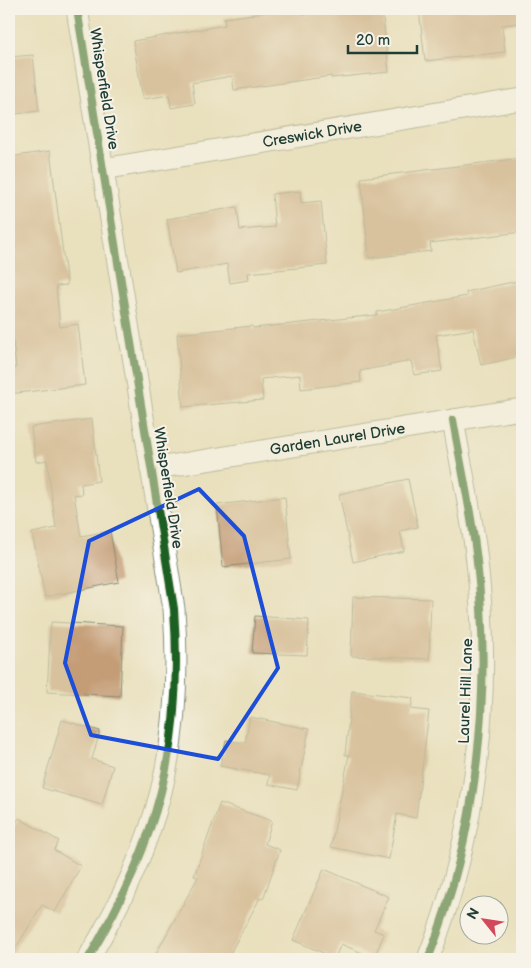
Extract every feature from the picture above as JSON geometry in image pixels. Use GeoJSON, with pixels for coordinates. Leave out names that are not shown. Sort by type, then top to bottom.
{"type":"FeatureCollection","features":[{"type":"Feature","properties":{"kind":"street","name":"Whisperfield Drive"},"geometry":{"type":"LineString","coordinates":[[77,9],[175,616],[177,671],[174,732],[166,773],[150,834],[109,924],[88,959]]}},
{"type":"Feature","properties":{"kind":"street","name":"Creswick Drive"},"geometry":{"type":"LineString","coordinates":[[103,169],[522,99]]}},
{"type":"Feature","properties":{"kind":"street","name":"Garden Laurel Drive"},"geometry":{"type":"LineString","coordinates":[[151,469],[522,409]]}},
{"type":"Feature","properties":{"kind":"street","name":"Laurel Hill Lane"},"geometry":{"type":"LineString","coordinates":[[428,959],[454,880],[468,823],[476,770],[480,714],[481,598],[477,560],[454,420]]}},
{"type":"Feature","properties":{"kind":"highlighted area"},"geometry":{"type":"Polygon","coordinates":[[[199,489],[244,536],[278,668],[218,759],[91,735],[65,663],[89,541],[199,489]]]}},
{"type":"Feature","properties":{"kind":"building"},"geometry":{"type":"Polygon","coordinates":[[[303,9],[304,15],[356,9],[382,9],[389,72],[331,78],[331,76],[234,90],[232,76],[192,83],[195,104],[171,108],[169,95],[143,99],[133,41],[225,25],[224,18],[303,9]]]}},
{"type":"Feature","properties":{"kind":"building"},"geometry":{"type":"Polygon","coordinates":[[[419,9],[522,9],[522,23],[502,25],[505,52],[425,61],[419,9]]]}},
{"type":"Feature","properties":{"kind":"building"},"geometry":{"type":"Polygon","coordinates":[[[33,55],[39,111],[9,115],[9,57],[33,55]]]}},
{"type":"Feature","properties":{"kind":"building"},"geometry":{"type":"Polygon","coordinates":[[[50,151],[67,285],[56,286],[60,327],[78,324],[85,385],[9,394],[9,369],[16,368],[9,305],[9,157],[50,151]]]}},
{"type":"Feature","properties":{"kind":"building"},"geometry":{"type":"Polygon","coordinates":[[[522,158],[522,232],[430,243],[431,251],[369,258],[361,178],[522,158]]]}},
{"type":"Feature","properties":{"kind":"building"},"geometry":{"type":"Polygon","coordinates":[[[300,191],[301,203],[321,201],[327,265],[248,273],[249,280],[230,283],[227,264],[176,273],[167,219],[237,207],[240,230],[275,227],[272,194],[300,191]]]}},
{"type":"Feature","properties":{"kind":"building"},"geometry":{"type":"Polygon","coordinates":[[[522,280],[522,356],[481,365],[473,329],[436,335],[442,371],[414,375],[411,361],[360,371],[361,382],[301,389],[300,375],[261,379],[263,400],[183,407],[177,334],[377,315],[377,312],[467,296],[466,292],[522,280]]]}},
{"type":"Feature","properties":{"kind":"building"},"geometry":{"type":"Polygon","coordinates":[[[92,419],[99,481],[81,484],[82,494],[74,495],[81,536],[110,531],[119,582],[45,597],[32,533],[56,528],[47,460],[36,462],[31,427],[92,419]]]}},
{"type":"Feature","properties":{"kind":"building"},"geometry":{"type":"Polygon","coordinates":[[[408,479],[418,527],[400,531],[404,551],[353,562],[339,494],[408,479]]]}},
{"type":"Feature","properties":{"kind":"building"},"geometry":{"type":"Polygon","coordinates":[[[285,497],[291,559],[223,567],[217,505],[285,497]]]}},
{"type":"Feature","properties":{"kind":"building"},"geometry":{"type":"Polygon","coordinates":[[[353,597],[431,599],[429,659],[351,656],[353,597]]]}},
{"type":"Feature","properties":{"kind":"building"},"geometry":{"type":"Polygon","coordinates":[[[255,616],[309,620],[307,655],[252,653],[255,616]]]}},
{"type":"Feature","properties":{"kind":"building"},"geometry":{"type":"Polygon","coordinates":[[[51,622],[123,626],[120,696],[47,692],[51,622]]]}},
{"type":"Feature","properties":{"kind":"building"},"geometry":{"type":"Polygon","coordinates":[[[352,691],[413,698],[411,709],[429,711],[416,818],[397,814],[389,859],[331,847],[349,755],[345,755],[352,691]]]}},
{"type":"Feature","properties":{"kind":"building"},"geometry":{"type":"Polygon","coordinates":[[[250,717],[309,729],[297,790],[268,784],[270,775],[220,766],[226,740],[245,743],[250,717]]]}},
{"type":"Feature","properties":{"kind":"building"},"geometry":{"type":"Polygon","coordinates":[[[62,720],[100,731],[92,759],[113,766],[102,805],[42,788],[62,720]]]}},
{"type":"Feature","properties":{"kind":"building"},"geometry":{"type":"Polygon","coordinates":[[[220,803],[272,821],[265,844],[280,850],[263,899],[260,898],[227,959],[153,959],[198,877],[194,876],[220,803]]]}},
{"type":"Feature","properties":{"kind":"building"},"geometry":{"type":"Polygon","coordinates":[[[19,818],[59,841],[54,850],[81,866],[55,912],[42,905],[9,959],[9,835],[19,818]]]}},
{"type":"Feature","properties":{"kind":"building"},"geometry":{"type":"Polygon","coordinates":[[[324,869],[389,897],[374,930],[384,934],[374,958],[341,944],[335,958],[293,940],[324,869]]]}},
{"type":"Feature","properties":{"kind":"cycle path"},"geometry":{"type":"LineString","coordinates":[[77,9],[174,609],[176,659],[175,705],[170,749],[149,833],[112,916],[88,959]]}},
{"type":"Feature","properties":{"kind":"cycle path"},"geometry":{"type":"LineString","coordinates":[[428,959],[445,912],[469,814],[477,764],[481,713],[483,662],[477,562],[453,420]]}}]}
